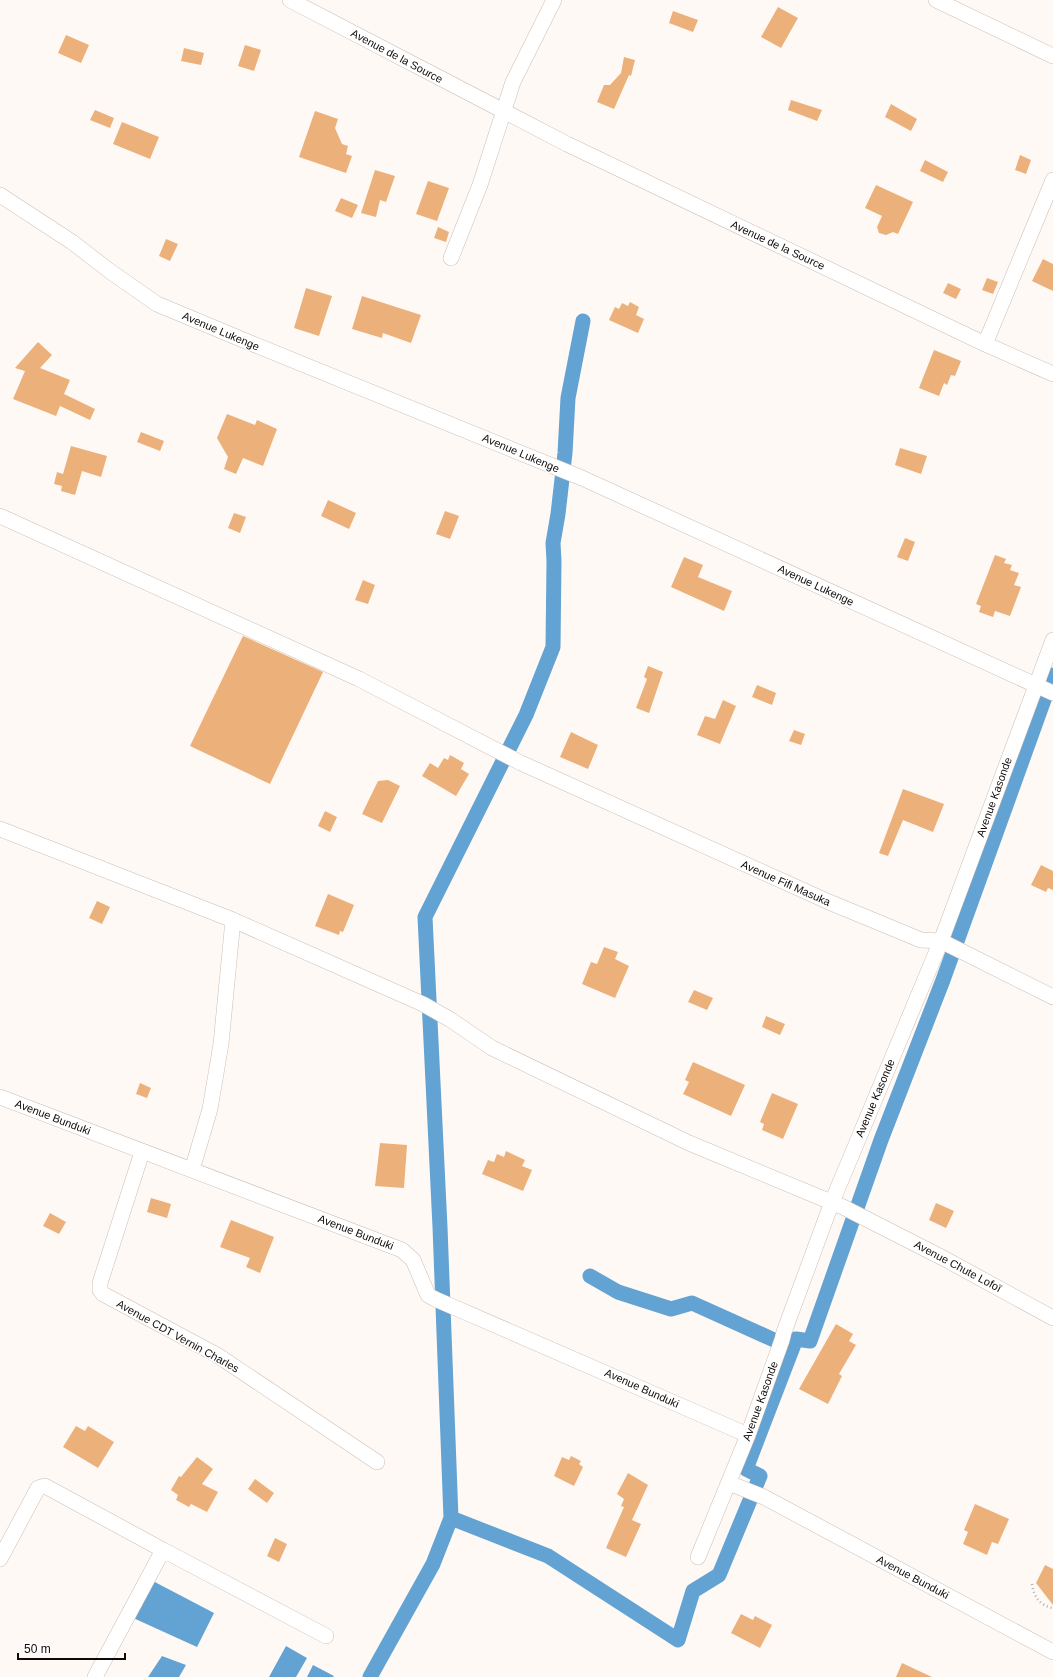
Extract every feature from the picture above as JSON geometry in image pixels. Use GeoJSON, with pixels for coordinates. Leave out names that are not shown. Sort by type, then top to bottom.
{"type":"FeatureCollection","features":[{"type":"Feature","properties":{"kind":"street","name":"Avenue de la Source"},"geometry":{"type":"LineString","coordinates":[[290,0],[567,144],[985,344],[1053,374]]}},
{"type":"Feature","properties":{"kind":"street"},"geometry":{"type":"LineString","coordinates":[[452,258],[480,185],[513,82],[554,0]]}},
{"type":"Feature","properties":{"kind":"street"},"geometry":{"type":"LineString","coordinates":[[936,0],[1053,56]]}},
{"type":"Feature","properties":{"kind":"street"},"geometry":{"type":"LineString","coordinates":[[985,344],[1053,180]]}},
{"type":"Feature","properties":{"kind":"street","name":"Avenue Lukenge"},"geometry":{"type":"LineString","coordinates":[[0,195],[72,242],[111,272],[157,304],[582,478],[1053,693]]}},
{"type":"Feature","properties":{"kind":"street","name":"Avenue Fifi Masuka"},"geometry":{"type":"LineString","coordinates":[[0,516],[359,679],[520,763],[829,902],[921,940],[941,940],[1053,997]]}},
{"type":"Feature","properties":{"kind":"street","name":"Avenue Kasonde"},"geometry":{"type":"LineString","coordinates":[[698,1557],[736,1485],[748,1435],[784,1332],[838,1204],[941,940],[1053,640]]}},
{"type":"Feature","properties":{"kind":"street","name":"Avenue Chute Lofoï"},"geometry":{"type":"LineString","coordinates":[[0,829],[233,920],[423,1004],[451,1020],[492,1048],[682,1139],[838,1204],[1053,1318]]}},
{"type":"Feature","properties":{"kind":"street"},"geometry":{"type":"LineString","coordinates":[[192,1170],[210,1109],[221,1044],[233,920]]}},
{"type":"Feature","properties":{"kind":"street","name":"Avenue Bunduki"},"geometry":{"type":"LineString","coordinates":[[0,1097],[402,1250],[413,1260],[428,1295],[748,1435]]}},
{"type":"Feature","properties":{"kind":"street","name":"Avenue CDT Vernin Charles"},"geometry":{"type":"LineString","coordinates":[[142,1152],[100,1283],[100,1290],[102,1294],[217,1356],[377,1462]]}},
{"type":"Feature","properties":{"kind":"street","name":"Avenue Bunduki"},"geometry":{"type":"LineString","coordinates":[[736,1485],[764,1497],[1053,1652]]}},
{"type":"Feature","properties":{"kind":"street"},"geometry":{"type":"LineString","coordinates":[[0,1559],[38,1488],[44,1486],[326,1636]]}},
{"type":"Feature","properties":{"kind":"street"},"geometry":{"type":"LineString","coordinates":[[95,1677],[163,1550]]}},
{"type":"Feature","properties":{"kind":"path"},"geometry":{"type":"LineString","coordinates":[[1032,1584],[1034,1594],[1040,1602],[1047,1607],[1053,1608]]}},
{"type":"Feature","properties":{"kind":"water"},"geometry":{"type":"Polygon","coordinates":[[[151,1580],[214,1613],[197,1647],[131,1617],[151,1580]]]}},
{"type":"Feature","properties":{"kind":"water"},"geometry":{"type":"Polygon","coordinates":[[[286,1646],[307,1658],[296,1677],[269,1677],[286,1646]]]}},
{"type":"Feature","properties":{"kind":"water"},"geometry":{"type":"Polygon","coordinates":[[[162,1656],[186,1665],[179,1677],[148,1677],[162,1656]]]}},
{"type":"Feature","properties":{"kind":"water"},"geometry":{"type":"Polygon","coordinates":[[[313,1665],[334,1676],[307,1677],[313,1665]]]}},
{"type":"Feature","properties":{"kind":"building"},"geometry":{"type":"Polygon","coordinates":[[[778,7],[798,18],[781,48],[761,37],[778,7]]]}},
{"type":"Feature","properties":{"kind":"building"},"geometry":{"type":"Polygon","coordinates":[[[673,11],[698,20],[693,32],[669,23],[673,11]]]}},
{"type":"Feature","properties":{"kind":"building"},"geometry":{"type":"Polygon","coordinates":[[[66,35],[89,45],[81,63],[58,53],[66,35]]]}},
{"type":"Feature","properties":{"kind":"building"},"geometry":{"type":"Polygon","coordinates":[[[245,45],[261,50],[254,71],[238,66],[245,45]]]}},
{"type":"Feature","properties":{"kind":"building"},"geometry":{"type":"Polygon","coordinates":[[[184,48],[204,53],[201,65],[181,61],[184,48]]]}},
{"type":"Feature","properties":{"kind":"building"},"geometry":{"type":"Polygon","coordinates":[[[624,57],[635,60],[631,76],[629,75],[614,109],[597,102],[604,85],[610,85],[621,73],[624,57]]]}},
{"type":"Feature","properties":{"kind":"building"},"geometry":{"type":"Polygon","coordinates":[[[791,100],[822,110],[817,121],[788,110],[791,100]]]}},
{"type":"Feature","properties":{"kind":"building"},"geometry":{"type":"Polygon","coordinates":[[[891,104],[917,119],[911,131],[885,117],[891,104]]]}},
{"type":"Feature","properties":{"kind":"building"},"geometry":{"type":"Polygon","coordinates":[[[95,110],[114,118],[110,128],[90,120],[95,110]]]}},
{"type":"Feature","properties":{"kind":"building"},"geometry":{"type":"Polygon","coordinates":[[[315,111],[338,119],[335,128],[342,144],[348,146],[346,154],[352,156],[346,173],[299,157],[315,111]]]}},
{"type":"Feature","properties":{"kind":"building"},"geometry":{"type":"Polygon","coordinates":[[[122,122],[159,137],[150,159],[113,144],[122,122]]]}},
{"type":"Feature","properties":{"kind":"building"},"geometry":{"type":"Polygon","coordinates":[[[1020,155],[1031,160],[1026,174],[1015,170],[1020,155]]]}},
{"type":"Feature","properties":{"kind":"building"},"geometry":{"type":"Polygon","coordinates":[[[925,160],[948,172],[943,182],[920,171],[925,160]]]}},
{"type":"Feature","properties":{"kind":"building"},"geometry":{"type":"Polygon","coordinates":[[[375,170],[395,176],[386,202],[380,200],[376,217],[361,213],[375,170]]]}},
{"type":"Feature","properties":{"kind":"building"},"geometry":{"type":"Polygon","coordinates":[[[428,181],[449,188],[437,221],[416,214],[428,181]]]}},
{"type":"Feature","properties":{"kind":"building"},"geometry":{"type":"Polygon","coordinates":[[[876,185],[913,202],[898,234],[893,232],[886,235],[879,233],[877,227],[882,216],[865,208],[876,185]]]}},
{"type":"Feature","properties":{"kind":"building"},"geometry":{"type":"Polygon","coordinates":[[[341,198],[358,205],[352,218],[335,211],[341,198]]]}},
{"type":"Feature","properties":{"kind":"building"},"geometry":{"type":"Polygon","coordinates":[[[438,227],[449,232],[446,242],[434,238],[438,227]]]}},
{"type":"Feature","properties":{"kind":"building"},"geometry":{"type":"Polygon","coordinates":[[[166,239],[178,244],[170,261],[159,256],[166,239]]]}},
{"type":"Feature","properties":{"kind":"building"},"geometry":{"type":"Polygon","coordinates":[[[1043,259],[1053,264],[1053,291],[1032,281],[1043,259]]]}},
{"type":"Feature","properties":{"kind":"building"},"geometry":{"type":"Polygon","coordinates":[[[987,278],[998,282],[993,294],[982,290],[987,278]]]}},
{"type":"Feature","properties":{"kind":"building"},"geometry":{"type":"Polygon","coordinates":[[[948,283],[961,289],[956,299],[943,293],[948,283]]]}},
{"type":"Feature","properties":{"kind":"building"},"geometry":{"type":"Polygon","coordinates":[[[306,288],[332,296],[319,336],[294,328],[306,288]]]}},
{"type":"Feature","properties":{"kind":"building"},"geometry":{"type":"Polygon","coordinates":[[[362,296],[421,315],[411,343],[383,333],[382,338],[352,329],[362,296]]]}},
{"type":"Feature","properties":{"kind":"building"},"geometry":{"type":"Polygon","coordinates":[[[630,302],[639,307],[636,315],[644,319],[638,333],[609,320],[615,307],[619,309],[622,303],[628,306],[630,302]]]}},
{"type":"Feature","properties":{"kind":"building"},"geometry":{"type":"Polygon","coordinates":[[[38,342],[52,355],[40,368],[70,380],[64,394],[95,409],[90,420],[60,406],[56,416],[13,399],[25,371],[15,368],[38,342]]]}},
{"type":"Feature","properties":{"kind":"building"},"geometry":{"type":"Polygon","coordinates":[[[934,350],[961,361],[955,376],[951,375],[947,385],[944,383],[939,396],[919,388],[934,350]]]}},
{"type":"Feature","properties":{"kind":"building"},"geometry":{"type":"Polygon","coordinates":[[[227,414],[255,425],[257,420],[277,429],[263,466],[243,458],[236,474],[224,469],[228,457],[217,438],[227,414]]]}},
{"type":"Feature","properties":{"kind":"building"},"geometry":{"type":"Polygon","coordinates":[[[141,432],[164,441],[160,451],[137,442],[141,432]]]}},
{"type":"Feature","properties":{"kind":"building"},"geometry":{"type":"Polygon","coordinates":[[[71,446],[107,456],[101,477],[82,471],[75,495],[61,491],[62,486],[54,484],[57,472],[63,474],[71,446]]]}},
{"type":"Feature","properties":{"kind":"building"},"geometry":{"type":"Polygon","coordinates":[[[900,448],[927,456],[921,474],[895,465],[900,448]]]}},
{"type":"Feature","properties":{"kind":"building"},"geometry":{"type":"Polygon","coordinates":[[[328,500],[356,513],[349,529],[321,516],[328,500]]]}},
{"type":"Feature","properties":{"kind":"building"},"geometry":{"type":"Polygon","coordinates":[[[445,511],[459,516],[450,539],[436,534],[445,511]]]}},
{"type":"Feature","properties":{"kind":"building"},"geometry":{"type":"Polygon","coordinates":[[[234,513],[246,517],[240,533],[228,528],[234,513]]]}},
{"type":"Feature","properties":{"kind":"building"},"geometry":{"type":"Polygon","coordinates":[[[905,538],[915,542],[908,561],[897,557],[905,538]]]}},
{"type":"Feature","properties":{"kind":"building"},"geometry":{"type":"Polygon","coordinates":[[[995,555],[1006,559],[1004,563],[1012,565],[1010,570],[1019,573],[1014,585],[1021,587],[1010,616],[995,611],[993,617],[979,612],[981,606],[976,604],[995,555]]]}},
{"type":"Feature","properties":{"kind":"building"},"geometry":{"type":"Polygon","coordinates":[[[684,557],[703,565],[698,577],[732,591],[724,611],[671,587],[684,557]]]}},
{"type":"Feature","properties":{"kind":"building"},"geometry":{"type":"Polygon","coordinates":[[[363,580],[375,585],[368,604],[355,600],[363,580]]]}},
{"type":"Feature","properties":{"kind":"building"},"geometry":{"type":"Polygon","coordinates":[[[243,636],[323,672],[270,784],[190,746],[243,636]]]}},
{"type":"Feature","properties":{"kind":"building"},"geometry":{"type":"Polygon","coordinates":[[[648,666],[663,672],[649,713],[636,708],[647,679],[644,677],[648,666]]]}},
{"type":"Feature","properties":{"kind":"building"},"geometry":{"type":"Polygon","coordinates":[[[757,685],[776,693],[772,705],[752,697],[757,685]]]}},
{"type":"Feature","properties":{"kind":"building"},"geometry":{"type":"Polygon","coordinates":[[[723,700],[736,706],[720,744],[697,735],[705,716],[715,719],[723,700]]]}},
{"type":"Feature","properties":{"kind":"building"},"geometry":{"type":"Polygon","coordinates":[[[794,730],[805,734],[801,745],[789,741],[794,730]]]}},
{"type":"Feature","properties":{"kind":"building"},"geometry":{"type":"Polygon","coordinates":[[[571,732],[598,745],[588,769],[560,757],[571,732]]]}},
{"type":"Feature","properties":{"kind":"building"},"geometry":{"type":"Polygon","coordinates":[[[450,755],[464,763],[461,769],[469,774],[456,796],[422,776],[430,763],[438,768],[444,758],[448,760],[450,755]]]}},
{"type":"Feature","properties":{"kind":"building"},"geometry":{"type":"Polygon","coordinates":[[[388,780],[400,786],[382,823],[362,814],[378,781],[388,780]]]}},
{"type":"Feature","properties":{"kind":"building"},"geometry":{"type":"Polygon","coordinates":[[[903,789],[944,804],[933,832],[903,820],[888,856],[879,853],[903,789]]]}},
{"type":"Feature","properties":{"kind":"building"},"geometry":{"type":"Polygon","coordinates":[[[325,811],[337,817],[330,832],[318,826],[325,811]]]}},
{"type":"Feature","properties":{"kind":"building"},"geometry":{"type":"Polygon","coordinates":[[[1041,865],[1053,871],[1053,890],[1048,888],[1046,892],[1031,885],[1041,865]]]}},
{"type":"Feature","properties":{"kind":"building"},"geometry":{"type":"Polygon","coordinates":[[[328,894],[354,905],[343,932],[340,931],[339,935],[315,926],[328,894]]]}},
{"type":"Feature","properties":{"kind":"building"},"geometry":{"type":"Polygon","coordinates":[[[97,901],[110,907],[102,924],[89,918],[97,901]]]}},
{"type":"Feature","properties":{"kind":"building"},"geometry":{"type":"Polygon","coordinates":[[[604,947],[618,952],[615,959],[629,966],[615,998],[582,984],[591,962],[597,964],[604,947]]]}},
{"type":"Feature","properties":{"kind":"building"},"geometry":{"type":"Polygon","coordinates":[[[694,990],[713,998],[707,1010],[688,1002],[694,990]]]}},
{"type":"Feature","properties":{"kind":"building"},"geometry":{"type":"Polygon","coordinates":[[[766,1016],[785,1024],[780,1035],[762,1027],[766,1016]]]}},
{"type":"Feature","properties":{"kind":"building"},"geometry":{"type":"Polygon","coordinates":[[[693,1062],[745,1085],[731,1116],[683,1094],[689,1082],[685,1080],[693,1062]]]}},
{"type":"Feature","properties":{"kind":"building"},"geometry":{"type":"Polygon","coordinates":[[[140,1083],[151,1088],[147,1098],[136,1094],[140,1083]]]}},
{"type":"Feature","properties":{"kind":"building"},"geometry":{"type":"Polygon","coordinates":[[[772,1093],[798,1104],[783,1139],[762,1130],[764,1124],[760,1122],[772,1093]]]}},
{"type":"Feature","properties":{"kind":"building"},"geometry":{"type":"Polygon","coordinates":[[[380,1143],[407,1145],[404,1188],[375,1186],[380,1143]]]}},
{"type":"Feature","properties":{"kind":"building"},"geometry":{"type":"Polygon","coordinates":[[[506,1151],[525,1160],[522,1166],[532,1170],[523,1191],[482,1174],[488,1160],[494,1162],[497,1154],[504,1157],[506,1151]]]}},
{"type":"Feature","properties":{"kind":"building"},"geometry":{"type":"Polygon","coordinates":[[[151,1198],[171,1204],[167,1218],[147,1212],[151,1198]]]}},
{"type":"Feature","properties":{"kind":"building"},"geometry":{"type":"Polygon","coordinates":[[[936,1203],[954,1211],[946,1228],[929,1220],[936,1203]]]}},
{"type":"Feature","properties":{"kind":"building"},"geometry":{"type":"Polygon","coordinates":[[[50,1213],[66,1222],[59,1234],[43,1226],[50,1213]]]}},
{"type":"Feature","properties":{"kind":"building"},"geometry":{"type":"Polygon","coordinates":[[[231,1220],[274,1237],[260,1273],[246,1267],[250,1258],[220,1247],[231,1220]]]}},
{"type":"Feature","properties":{"kind":"building"},"geometry":{"type":"Polygon","coordinates":[[[836,1324],[853,1334],[849,1341],[856,1345],[839,1374],[842,1376],[828,1404],[799,1389],[836,1324]]]}},
{"type":"Feature","properties":{"kind":"building"},"geometry":{"type":"Polygon","coordinates":[[[76,1426],[85,1431],[88,1426],[114,1442],[98,1468],[63,1447],[76,1426]]]}},
{"type":"Feature","properties":{"kind":"building"},"geometry":{"type":"Polygon","coordinates":[[[571,1456],[581,1461],[579,1464],[583,1467],[574,1486],[554,1476],[562,1457],[569,1460],[571,1456]]]}},
{"type":"Feature","properties":{"kind":"building"},"geometry":{"type":"Polygon","coordinates":[[[197,1457],[213,1469],[202,1484],[218,1492],[207,1512],[191,1504],[189,1507],[176,1500],[178,1495],[171,1490],[179,1476],[181,1477],[197,1457]]]}},
{"type":"Feature","properties":{"kind":"building"},"geometry":{"type":"Polygon","coordinates":[[[628,1473],[648,1485],[632,1520],[641,1524],[626,1557],[606,1548],[624,1507],[621,1506],[624,1499],[617,1494],[628,1473]]]}},
{"type":"Feature","properties":{"kind":"building"},"geometry":{"type":"Polygon","coordinates":[[[255,1479],[274,1493],[267,1503],[248,1489],[255,1479]]]}},
{"type":"Feature","properties":{"kind":"building"},"geometry":{"type":"Polygon","coordinates":[[[975,1504],[1009,1519],[998,1544],[992,1542],[987,1555],[963,1544],[968,1532],[964,1530],[975,1504]]]}},
{"type":"Feature","properties":{"kind":"building"},"geometry":{"type":"Polygon","coordinates":[[[275,1538],[287,1544],[279,1562],[267,1556],[275,1538]]]}},
{"type":"Feature","properties":{"kind":"building"},"geometry":{"type":"Polygon","coordinates":[[[1045,1565],[1053,1569],[1053,1605],[1036,1583],[1045,1565]]]}},
{"type":"Feature","properties":{"kind":"building"},"geometry":{"type":"Polygon","coordinates":[[[741,1614],[753,1620],[755,1616],[772,1625],[760,1648],[731,1633],[741,1614]]]}},
{"type":"Feature","properties":{"kind":"building"},"geometry":{"type":"Polygon","coordinates":[[[902,1663],[932,1677],[896,1677],[902,1663]]]}},
{"type":"Feature","properties":{"kind":"waterway"},"geometry":{"type":"LineString","coordinates":[[370,1677],[433,1564],[451,1518],[440,1227],[425,917],[526,715],[553,647],[553,543],[565,453],[568,398],[583,321]]}},
{"type":"Feature","properties":{"kind":"waterway"},"geometry":{"type":"LineString","coordinates":[[451,1518],[548,1556],[678,1640],[693,1591],[719,1575],[760,1476],[746,1469],[796,1339],[810,1341],[881,1140],[943,980],[1053,675]]}},
{"type":"Feature","properties":{"kind":"waterway"},"geometry":{"type":"LineString","coordinates":[[590,1276],[618,1292],[671,1309],[692,1303],[774,1340],[793,1340]]}}]}
